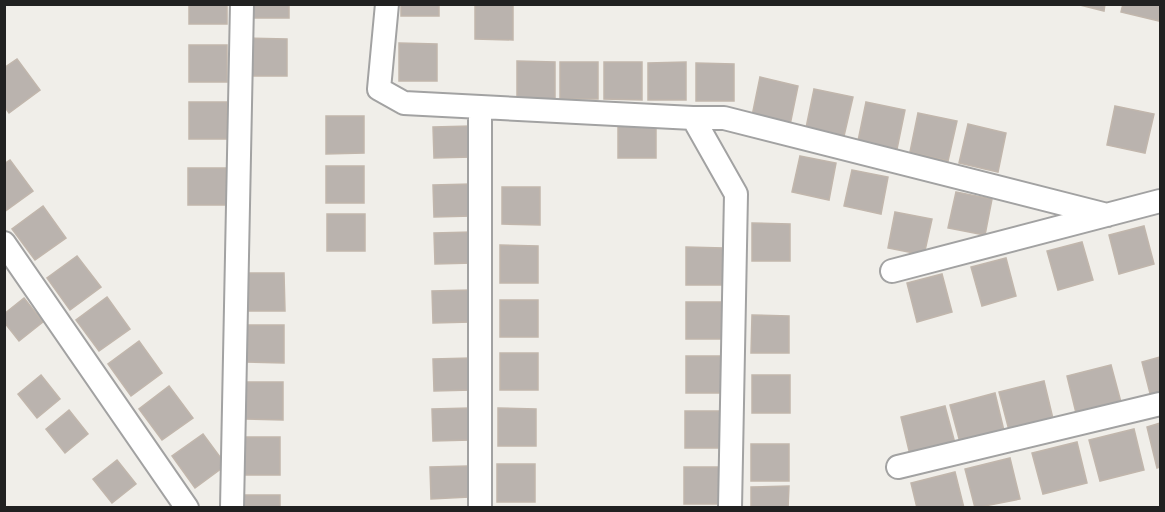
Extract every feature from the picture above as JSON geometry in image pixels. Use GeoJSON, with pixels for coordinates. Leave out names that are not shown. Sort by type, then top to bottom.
{"type":"FeatureCollection","features":[{"type":"Feature","properties":{"kind":"street"},"geometry":{"type":"LineString","coordinates":[[232,507],[242,4]]}},
{"type":"Feature","properties":{"kind":"street"},"geometry":{"type":"LineString","coordinates":[[387,4],[379,89],[404,103],[724,118],[1107,215]]}},
{"type":"Feature","properties":{"kind":"street"},"geometry":{"type":"LineString","coordinates":[[480,107],[480,507]]}},
{"type":"Feature","properties":{"kind":"street"},"geometry":{"type":"LineString","coordinates":[[693,118],[736,194],[730,507]]}},
{"type":"Feature","properties":{"kind":"street"},"geometry":{"type":"LineString","coordinates":[[892,271],[1161,201]]}},
{"type":"Feature","properties":{"kind":"street"},"geometry":{"type":"LineString","coordinates":[[4,243],[187,507]]}},
{"type":"Feature","properties":{"kind":"street"},"geometry":{"type":"LineString","coordinates":[[898,467],[1161,404]]}},
{"type":"Feature","properties":{"kind":"building"},"geometry":{"type":"Polygon","coordinates":[[[189,4],[227,4],[227,24],[189,24],[189,4]]]}},
{"type":"Feature","properties":{"kind":"building"},"geometry":{"type":"Polygon","coordinates":[[[251,4],[289,4],[289,18],[251,18],[251,4]]]}},
{"type":"Feature","properties":{"kind":"building"},"geometry":{"type":"Polygon","coordinates":[[[401,4],[439,4],[439,16],[401,16],[401,4]]]}},
{"type":"Feature","properties":{"kind":"building"},"geometry":{"type":"Polygon","coordinates":[[[475,4],[513,4],[513,40],[475,39],[475,4]]]}},
{"type":"Feature","properties":{"kind":"building"},"geometry":{"type":"Polygon","coordinates":[[[1076,4],[1105,4],[1104,11],[1076,4]]]}},
{"type":"Feature","properties":{"kind":"building"},"geometry":{"type":"Polygon","coordinates":[[[1123,4],[1160,4],[1159,21],[1121,12],[1123,4]]]}},
{"type":"Feature","properties":{"kind":"building"},"geometry":{"type":"Polygon","coordinates":[[[249,38],[287,39],[287,76],[249,76],[249,38]]]}},
{"type":"Feature","properties":{"kind":"building"},"geometry":{"type":"Polygon","coordinates":[[[399,43],[437,44],[437,81],[399,81],[399,43]]]}},
{"type":"Feature","properties":{"kind":"building"},"geometry":{"type":"Polygon","coordinates":[[[189,45],[227,45],[227,82],[189,82],[189,45]]]}},
{"type":"Feature","properties":{"kind":"building"},"geometry":{"type":"Polygon","coordinates":[[[17,59],[40,90],[9,113],[4,106],[4,68],[17,59]]]}},
{"type":"Feature","properties":{"kind":"building"},"geometry":{"type":"Polygon","coordinates":[[[517,61],[555,62],[555,99],[517,99],[517,61]]]}},
{"type":"Feature","properties":{"kind":"building"},"geometry":{"type":"Polygon","coordinates":[[[560,62],[598,62],[598,99],[560,99],[560,62]]]}},
{"type":"Feature","properties":{"kind":"building"},"geometry":{"type":"Polygon","coordinates":[[[604,62],[642,62],[642,100],[604,99],[604,62]]]}},
{"type":"Feature","properties":{"kind":"building"},"geometry":{"type":"Polygon","coordinates":[[[686,62],[686,100],[648,100],[648,63],[686,62]]]}},
{"type":"Feature","properties":{"kind":"building"},"geometry":{"type":"Polygon","coordinates":[[[696,63],[734,64],[734,101],[696,101],[696,63]]]}},
{"type":"Feature","properties":{"kind":"building"},"geometry":{"type":"Polygon","coordinates":[[[760,77],[798,86],[790,125],[752,116],[760,77]]]}},
{"type":"Feature","properties":{"kind":"building"},"geometry":{"type":"Polygon","coordinates":[[[814,89],[853,97],[844,136],[806,128],[814,89]]]}},
{"type":"Feature","properties":{"kind":"building"},"geometry":{"type":"Polygon","coordinates":[[[189,102],[227,102],[227,139],[189,139],[189,102]]]}},
{"type":"Feature","properties":{"kind":"building"},"geometry":{"type":"Polygon","coordinates":[[[866,102],[905,110],[897,149],[858,141],[866,102]]]}},
{"type":"Feature","properties":{"kind":"building"},"geometry":{"type":"Polygon","coordinates":[[[1115,106],[1154,114],[1145,153],[1107,145],[1115,106]]]}},
{"type":"Feature","properties":{"kind":"building"},"geometry":{"type":"Polygon","coordinates":[[[918,113],[957,121],[948,161],[910,152],[918,113]]]}},
{"type":"Feature","properties":{"kind":"building"},"geometry":{"type":"Polygon","coordinates":[[[326,116],[364,116],[364,153],[326,154],[326,116]]]}},
{"type":"Feature","properties":{"kind":"building"},"geometry":{"type":"Polygon","coordinates":[[[618,121],[656,121],[656,158],[618,158],[618,121]]]}},
{"type":"Feature","properties":{"kind":"building"},"geometry":{"type":"Polygon","coordinates":[[[968,124],[1006,133],[998,172],[959,163],[968,124]]]}},
{"type":"Feature","properties":{"kind":"building"},"geometry":{"type":"Polygon","coordinates":[[[471,126],[472,157],[434,158],[433,127],[471,126]]]}},
{"type":"Feature","properties":{"kind":"building"},"geometry":{"type":"Polygon","coordinates":[[[800,156],[836,163],[829,200],[792,192],[800,156]]]}},
{"type":"Feature","properties":{"kind":"building"},"geometry":{"type":"Polygon","coordinates":[[[10,160],[33,191],[4,212],[4,164],[10,160]]]}},
{"type":"Feature","properties":{"kind":"building"},"geometry":{"type":"Polygon","coordinates":[[[326,166],[364,166],[364,203],[326,203],[326,166]]]}},
{"type":"Feature","properties":{"kind":"building"},"geometry":{"type":"Polygon","coordinates":[[[188,168],[226,168],[226,205],[188,205],[188,168]]]}},
{"type":"Feature","properties":{"kind":"building"},"geometry":{"type":"Polygon","coordinates":[[[852,170],[888,177],[881,214],[844,206],[852,170]]]}},
{"type":"Feature","properties":{"kind":"building"},"geometry":{"type":"Polygon","coordinates":[[[471,184],[472,216],[434,217],[433,185],[471,184]]]}},
{"type":"Feature","properties":{"kind":"building"},"geometry":{"type":"Polygon","coordinates":[[[502,187],[540,187],[540,225],[502,224],[502,187]]]}},
{"type":"Feature","properties":{"kind":"building"},"geometry":{"type":"Polygon","coordinates":[[[956,192],[992,199],[985,235],[948,228],[956,192]]]}},
{"type":"Feature","properties":{"kind":"building"},"geometry":{"type":"Polygon","coordinates":[[[43,206],[66,238],[35,260],[12,229],[43,206]]]}},
{"type":"Feature","properties":{"kind":"building"},"geometry":{"type":"Polygon","coordinates":[[[895,212],[932,219],[924,255],[888,248],[895,212]]]}},
{"type":"Feature","properties":{"kind":"building"},"geometry":{"type":"Polygon","coordinates":[[[327,214],[365,214],[365,251],[327,251],[327,214]]]}},
{"type":"Feature","properties":{"kind":"building"},"geometry":{"type":"Polygon","coordinates":[[[752,223],[790,224],[790,261],[752,261],[752,223]]]}},
{"type":"Feature","properties":{"kind":"building"},"geometry":{"type":"Polygon","coordinates":[[[1144,226],[1154,264],[1119,274],[1109,235],[1144,226]]]}},
{"type":"Feature","properties":{"kind":"building"},"geometry":{"type":"Polygon","coordinates":[[[472,232],[473,263],[435,264],[434,233],[472,232]]]}},
{"type":"Feature","properties":{"kind":"building"},"geometry":{"type":"Polygon","coordinates":[[[1082,242],[1093,280],[1058,290],[1047,251],[1082,242]]]}},
{"type":"Feature","properties":{"kind":"building"},"geometry":{"type":"Polygon","coordinates":[[[500,245],[538,246],[538,283],[500,283],[500,245]]]}},
{"type":"Feature","properties":{"kind":"building"},"geometry":{"type":"Polygon","coordinates":[[[686,247],[724,248],[724,285],[686,285],[686,247]]]}},
{"type":"Feature","properties":{"kind":"building"},"geometry":{"type":"Polygon","coordinates":[[[77,256],[101,287],[70,310],[47,278],[77,256]]]}},
{"type":"Feature","properties":{"kind":"building"},"geometry":{"type":"Polygon","coordinates":[[[1006,258],[1016,296],[982,306],[971,267],[1006,258]]]}},
{"type":"Feature","properties":{"kind":"building"},"geometry":{"type":"Polygon","coordinates":[[[247,273],[284,273],[285,311],[246,311],[247,273]]]}},
{"type":"Feature","properties":{"kind":"building"},"geometry":{"type":"Polygon","coordinates":[[[942,274],[952,312],[917,322],[907,283],[942,274]]]}},
{"type":"Feature","properties":{"kind":"building"},"geometry":{"type":"Polygon","coordinates":[[[471,290],[471,322],[433,323],[432,291],[471,290]]]}},
{"type":"Feature","properties":{"kind":"building"},"geometry":{"type":"Polygon","coordinates":[[[107,297],[130,329],[99,351],[76,320],[107,297]]]}},
{"type":"Feature","properties":{"kind":"building"},"geometry":{"type":"Polygon","coordinates":[[[24,298],[43,322],[19,341],[4,322],[4,314],[24,298]]]}},
{"type":"Feature","properties":{"kind":"building"},"geometry":{"type":"Polygon","coordinates":[[[500,300],[538,300],[538,337],[500,337],[500,300]]]}},
{"type":"Feature","properties":{"kind":"building"},"geometry":{"type":"Polygon","coordinates":[[[686,302],[724,302],[724,339],[686,339],[686,302]]]}},
{"type":"Feature","properties":{"kind":"building"},"geometry":{"type":"Polygon","coordinates":[[[752,315],[789,316],[789,353],[751,353],[752,315]]]}},
{"type":"Feature","properties":{"kind":"building"},"geometry":{"type":"Polygon","coordinates":[[[246,325],[284,325],[284,363],[246,362],[246,325]]]}},
{"type":"Feature","properties":{"kind":"building"},"geometry":{"type":"Polygon","coordinates":[[[139,341],[162,373],[131,396],[108,364],[139,341]]]}},
{"type":"Feature","properties":{"kind":"building"},"geometry":{"type":"Polygon","coordinates":[[[500,353],[538,353],[538,390],[500,390],[500,353]]]}},
{"type":"Feature","properties":{"kind":"building"},"geometry":{"type":"Polygon","coordinates":[[[686,356],[724,356],[724,393],[686,393],[686,356]]]}},
{"type":"Feature","properties":{"kind":"building"},"geometry":{"type":"Polygon","coordinates":[[[1160,357],[1160,399],[1152,401],[1142,362],[1160,357]]]}},
{"type":"Feature","properties":{"kind":"building"},"geometry":{"type":"Polygon","coordinates":[[[471,358],[472,390],[434,391],[433,359],[471,358]]]}},
{"type":"Feature","properties":{"kind":"building"},"geometry":{"type":"Polygon","coordinates":[[[1111,365],[1122,406],[1077,417],[1067,376],[1111,365]]]}},
{"type":"Feature","properties":{"kind":"building"},"geometry":{"type":"Polygon","coordinates":[[[41,375],[60,399],[37,418],[18,394],[41,375]]]}},
{"type":"Feature","properties":{"kind":"building"},"geometry":{"type":"Polygon","coordinates":[[[752,375],[790,375],[790,413],[752,413],[752,375]]]}},
{"type":"Feature","properties":{"kind":"building"},"geometry":{"type":"Polygon","coordinates":[[[1044,381],[1054,423],[1010,434],[999,392],[1044,381]]]}},
{"type":"Feature","properties":{"kind":"building"},"geometry":{"type":"Polygon","coordinates":[[[245,382],[283,382],[283,420],[245,419],[245,382]]]}},
{"type":"Feature","properties":{"kind":"building"},"geometry":{"type":"Polygon","coordinates":[[[169,386],[193,418],[162,440],[139,409],[169,386]]]}},
{"type":"Feature","properties":{"kind":"building"},"geometry":{"type":"Polygon","coordinates":[[[995,393],[1005,435],[961,446],[950,405],[995,393]]]}},
{"type":"Feature","properties":{"kind":"building"},"geometry":{"type":"Polygon","coordinates":[[[945,406],[956,447],[911,459],[901,417],[945,406]]]}},
{"type":"Feature","properties":{"kind":"building"},"geometry":{"type":"Polygon","coordinates":[[[470,408],[471,440],[433,441],[432,409],[470,408]]]}},
{"type":"Feature","properties":{"kind":"building"},"geometry":{"type":"Polygon","coordinates":[[[498,408],[536,409],[536,446],[498,446],[498,408]]]}},
{"type":"Feature","properties":{"kind":"building"},"geometry":{"type":"Polygon","coordinates":[[[69,410],[88,434],[65,453],[46,429],[69,410]]]}},
{"type":"Feature","properties":{"kind":"building"},"geometry":{"type":"Polygon","coordinates":[[[685,411],[723,411],[723,448],[685,448],[685,411]]]}},
{"type":"Feature","properties":{"kind":"building"},"geometry":{"type":"Polygon","coordinates":[[[1160,423],[1160,467],[1157,468],[1147,427],[1160,423]]]}},
{"type":"Feature","properties":{"kind":"building"},"geometry":{"type":"Polygon","coordinates":[[[1134,429],[1144,470],[1100,481],[1089,440],[1134,429]]]}},
{"type":"Feature","properties":{"kind":"building"},"geometry":{"type":"Polygon","coordinates":[[[203,434],[226,465],[195,488],[172,456],[203,434]]]}},
{"type":"Feature","properties":{"kind":"building"},"geometry":{"type":"Polygon","coordinates":[[[242,437],[280,437],[280,475],[242,475],[242,437]]]}},
{"type":"Feature","properties":{"kind":"building"},"geometry":{"type":"Polygon","coordinates":[[[1077,442],[1087,483],[1043,494],[1032,453],[1077,442]]]}},
{"type":"Feature","properties":{"kind":"building"},"geometry":{"type":"Polygon","coordinates":[[[751,444],[789,444],[789,481],[751,481],[751,444]]]}},
{"type":"Feature","properties":{"kind":"building"},"geometry":{"type":"Polygon","coordinates":[[[1010,458],[1020,499],[975,508],[965,469],[1010,458]]]}},
{"type":"Feature","properties":{"kind":"building"},"geometry":{"type":"Polygon","coordinates":[[[117,460],[136,484],[112,503],[93,479],[117,460]]]}},
{"type":"Feature","properties":{"kind":"building"},"geometry":{"type":"Polygon","coordinates":[[[497,464],[535,464],[535,502],[497,502],[497,464]]]}},
{"type":"Feature","properties":{"kind":"building"},"geometry":{"type":"Polygon","coordinates":[[[468,466],[469,497],[431,499],[430,467],[468,466]]]}},
{"type":"Feature","properties":{"kind":"building"},"geometry":{"type":"Polygon","coordinates":[[[684,467],[722,467],[722,504],[684,504],[684,467]]]}},
{"type":"Feature","properties":{"kind":"building"},"geometry":{"type":"Polygon","coordinates":[[[955,472],[964,508],[917,508],[911,483],[955,472]]]}},
{"type":"Feature","properties":{"kind":"building"},"geometry":{"type":"Polygon","coordinates":[[[789,486],[788,508],[751,508],[751,487],[789,486]]]}},
{"type":"Feature","properties":{"kind":"building"},"geometry":{"type":"Polygon","coordinates":[[[242,495],[280,495],[280,508],[242,508],[242,495]]]}}]}
